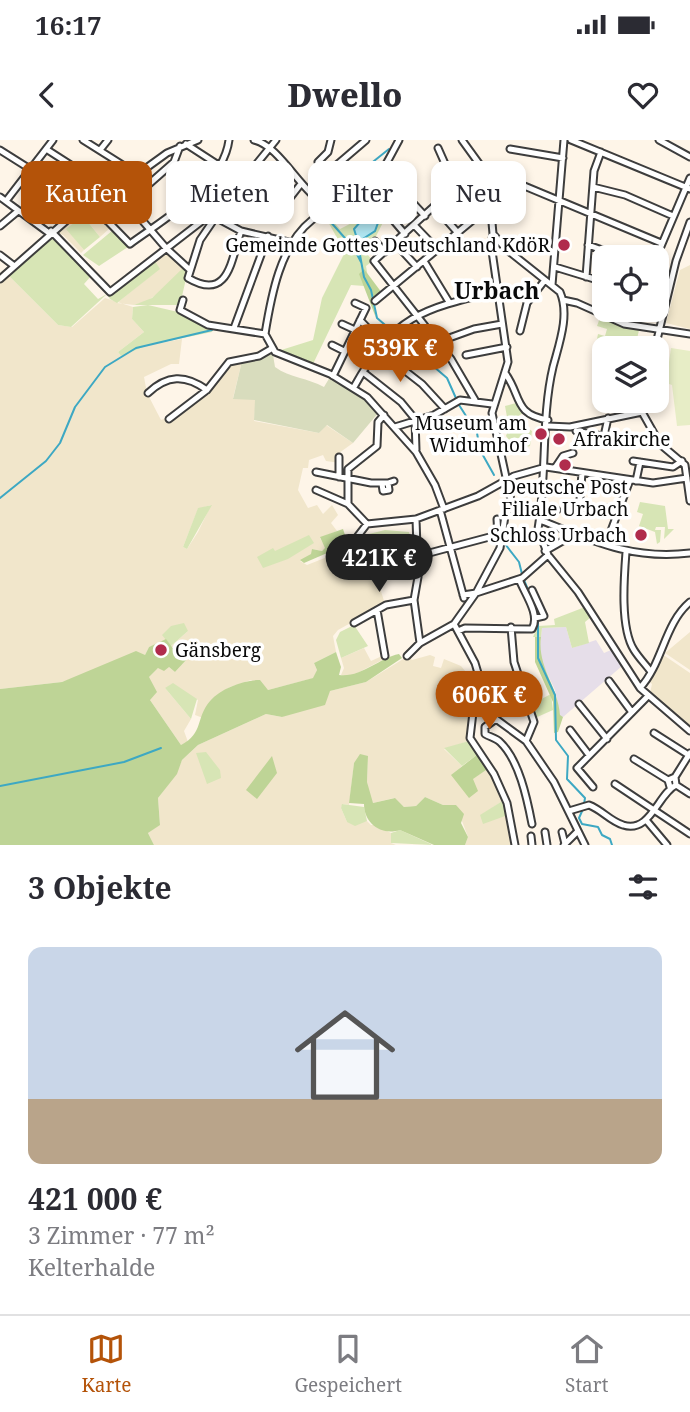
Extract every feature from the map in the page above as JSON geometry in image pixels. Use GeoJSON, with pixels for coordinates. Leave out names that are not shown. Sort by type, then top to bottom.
{"type":"FeatureCollection","features":[{"type":"Feature","properties":{"kind":"street"},"geometry":{"type":"LineString","coordinates":[[36,161],[53,140]]}},
{"type":"Feature","properties":{"kind":"street"},"geometry":{"type":"LineString","coordinates":[[83,140],[117,161]]}},
{"type":"Feature","properties":{"kind":"street"},"geometry":{"type":"LineString","coordinates":[[100,150],[108,140]]}},
{"type":"Feature","properties":{"kind":"street"},"geometry":{"type":"LineString","coordinates":[[152,164],[179,145],[196,140]]}},
{"type":"Feature","properties":{"kind":"street"},"geometry":{"type":"LineString","coordinates":[[222,161],[229,140]]}},
{"type":"Feature","properties":{"kind":"street"},"geometry":{"type":"LineString","coordinates":[[254,140],[271,147],[308,192]]}},
{"type":"Feature","properties":{"kind":"street"},"geometry":{"type":"LineString","coordinates":[[259,161],[276,140]]}},
{"type":"Feature","properties":{"kind":"street"},"geometry":{"type":"LineString","coordinates":[[319,161],[328,152],[331,140]]}},
{"type":"Feature","properties":{"kind":"street"},"geometry":{"type":"LineString","coordinates":[[341,161],[366,140]]}},
{"type":"Feature","properties":{"kind":"street"},"geometry":{"type":"LineString","coordinates":[[388,161],[399,140]]}},
{"type":"Feature","properties":{"kind":"street"},"geometry":{"type":"LineString","coordinates":[[462,140],[477,161]]}},
{"type":"Feature","properties":{"kind":"street"},"geometry":{"type":"LineString","coordinates":[[552,285],[564,140]]}},
{"type":"Feature","properties":{"kind":"street"},"geometry":{"type":"LineString","coordinates":[[570,140],[688,188]]}},
{"type":"Feature","properties":{"kind":"street"},"geometry":{"type":"LineString","coordinates":[[592,148],[593,140]]}},
{"type":"Feature","properties":{"kind":"street"},"geometry":{"type":"LineString","coordinates":[[659,140],[690,157]]}},
{"type":"Feature","properties":{"kind":"street"},"geometry":{"type":"LineString","coordinates":[[179,145],[210,161]]}},
{"type":"Feature","properties":{"kind":"street"},"geometry":{"type":"LineString","coordinates":[[152,183],[174,162],[179,145]]}},
{"type":"Feature","properties":{"kind":"street"},"geometry":{"type":"LineString","coordinates":[[438,148],[444,161]]}},
{"type":"Feature","properties":{"kind":"street"},"geometry":{"type":"LineString","coordinates":[[46,149],[65,161]]}},
{"type":"Feature","properties":{"kind":"street"},"geometry":{"type":"LineString","coordinates":[[510,149],[563,158]]}},
{"type":"Feature","properties":{"kind":"street"},"geometry":{"type":"LineString","coordinates":[[0,150],[21,163]]}},
{"type":"Feature","properties":{"kind":"street"},"geometry":{"type":"LineString","coordinates":[[586,277],[593,187],[601,152]]}},
{"type":"Feature","properties":{"kind":"street"},"geometry":{"type":"LineString","coordinates":[[526,187],[661,243],[688,188],[690,178]]}},
{"type":"Feature","properties":{"kind":"street"},"geometry":{"type":"LineString","coordinates":[[21,179],[3,199],[50,232],[110,292],[202,224]]}},
{"type":"Feature","properties":{"kind":"street"},"geometry":{"type":"LineString","coordinates":[[294,193],[300,185]]}},
{"type":"Feature","properties":{"kind":"street"},"geometry":{"type":"LineString","coordinates":[[593,187],[625,195],[673,216]]}},
{"type":"Feature","properties":{"kind":"street"},"geometry":{"type":"LineString","coordinates":[[417,207],[425,216]]}},
{"type":"Feature","properties":{"kind":"street"},"geometry":{"type":"LineString","coordinates":[[0,226],[18,211]]}},
{"type":"Feature","properties":{"kind":"street"},"geometry":{"type":"LineString","coordinates":[[431,211],[374,261],[395,284],[438,342],[465,380],[475,400]]}},
{"type":"Feature","properties":{"kind":"street"},"geometry":{"type":"LineString","coordinates":[[110,224],[130,244],[166,217]]}},
{"type":"Feature","properties":{"kind":"street"},"geometry":{"type":"LineString","coordinates":[[669,288],[690,222]]}},
{"type":"Feature","properties":{"kind":"street"},"geometry":{"type":"LineString","coordinates":[[0,279],[60,224]]}},
{"type":"Feature","properties":{"kind":"street"},"geometry":{"type":"LineString","coordinates":[[146,224],[166,248],[190,270]]}},
{"type":"Feature","properties":{"kind":"street"},"geometry":{"type":"LineString","coordinates":[[209,224],[200,240],[188,278],[208,285],[220,283],[226,276],[241,230]]}},
{"type":"Feature","properties":{"kind":"street"},"geometry":{"type":"LineString","coordinates":[[229,224],[241,230],[293,243]]}},
{"type":"Feature","properties":{"kind":"street"},"geometry":{"type":"LineString","coordinates":[[309,224],[293,243],[275,285],[265,334],[271,349],[354,387],[384,415],[416,452],[435,485],[466,605]]}},
{"type":"Feature","properties":{"kind":"street"},"geometry":{"type":"LineString","coordinates":[[396,224],[405,234]]}},
{"type":"Feature","properties":{"kind":"street"},"geometry":{"type":"LineString","coordinates":[[450,224],[458,233]]}},
{"type":"Feature","properties":{"kind":"street"},"geometry":{"type":"LineString","coordinates":[[375,301],[469,224]]}},
{"type":"Feature","properties":{"kind":"street"},"geometry":{"type":"LineString","coordinates":[[492,224],[491,244],[507,347],[505,373],[492,404],[504,481],[512,494],[500,537]]}},
{"type":"Feature","properties":{"kind":"street"},"geometry":{"type":"LineString","coordinates":[[414,225],[438,250]]}},
{"type":"Feature","properties":{"kind":"street"},"geometry":{"type":"LineString","coordinates":[[493,234],[506,249],[552,285],[563,300],[560,338],[550,384],[539,538],[547,553],[579,592],[640,688],[690,731]]}},
{"type":"Feature","properties":{"kind":"street"},"geometry":{"type":"LineString","coordinates":[[234,328],[268,236]]}},
{"type":"Feature","properties":{"kind":"street"},"geometry":{"type":"LineString","coordinates":[[375,241],[385,252]]}},
{"type":"Feature","properties":{"kind":"street"},"geometry":{"type":"LineString","coordinates":[[395,243],[417,267]]}},
{"type":"Feature","properties":{"kind":"street"},"geometry":{"type":"LineString","coordinates":[[588,246],[592,247]]}},
{"type":"Feature","properties":{"kind":"street"},"geometry":{"type":"LineString","coordinates":[[0,255],[13,265]]}},
{"type":"Feature","properties":{"kind":"street"},"geometry":{"type":"LineString","coordinates":[[424,261],[449,302]]}},
{"type":"Feature","properties":{"kind":"street"},"geometry":{"type":"LineString","coordinates":[[555,267],[592,279]]}},
{"type":"Feature","properties":{"kind":"street"},"geometry":{"type":"LineString","coordinates":[[520,331],[527,303],[545,280]]}},
{"type":"Feature","properties":{"kind":"street"},"geometry":{"type":"LineString","coordinates":[[354,387],[382,343],[417,314],[449,302],[498,291]]}},
{"type":"Feature","properties":{"kind":"street"},"geometry":{"type":"LineString","coordinates":[[183,300],[180,310],[201,322],[216,327],[265,334]]}},
{"type":"Feature","properties":{"kind":"street"},"geometry":{"type":"LineString","coordinates":[[563,300],[577,303],[624,324],[690,334]]}},
{"type":"Feature","properties":{"kind":"street"},"geometry":{"type":"LineString","coordinates":[[332,376],[366,308],[355,303]]}},
{"type":"Feature","properties":{"kind":"street"},"geometry":{"type":"LineString","coordinates":[[360,320],[382,343]]}},
{"type":"Feature","properties":{"kind":"street"},"geometry":{"type":"LineString","coordinates":[[657,336],[660,322]]}},
{"type":"Feature","properties":{"kind":"street"},"geometry":{"type":"LineString","coordinates":[[342,324],[355,330]]}},
{"type":"Feature","properties":{"kind":"street"},"geometry":{"type":"LineString","coordinates":[[438,342],[474,329],[502,324]]}},
{"type":"Feature","properties":{"kind":"street"},"geometry":{"type":"LineString","coordinates":[[332,345],[344,351]]}},
{"type":"Feature","properties":{"kind":"street"},"geometry":{"type":"LineString","coordinates":[[466,355],[507,347]]}},
{"type":"Feature","properties":{"kind":"street"},"geometry":{"type":"LineString","coordinates":[[170,419],[207,390],[229,362],[260,356],[271,349]]}},
{"type":"Feature","properties":{"kind":"street"},"geometry":{"type":"LineString","coordinates":[[377,349],[422,384],[445,409]]}},
{"type":"Feature","properties":{"kind":"street"},"geometry":{"type":"LineString","coordinates":[[363,372],[401,402],[415,419],[416,452]]}},
{"type":"Feature","properties":{"kind":"street"},"geometry":{"type":"LineString","coordinates":[[505,373],[517,402],[533,418],[548,423],[570,426],[636,413]]}},
{"type":"Feature","properties":{"kind":"street"},"geometry":{"type":"LineString","coordinates":[[148,393],[162,380],[179,377],[196,381],[207,390]]}},
{"type":"Feature","properties":{"kind":"street"},"geometry":{"type":"LineString","coordinates":[[395,427],[445,409],[458,401],[475,400],[492,404]]}},
{"type":"Feature","properties":{"kind":"street"},"geometry":{"type":"LineString","coordinates":[[643,413],[656,438],[682,461],[688,473],[690,501]]}},
{"type":"Feature","properties":{"kind":"street"},"geometry":{"type":"LineString","coordinates":[[348,504],[348,469],[377,446],[378,422],[384,415]]}},
{"type":"Feature","properties":{"kind":"street"},"geometry":{"type":"LineString","coordinates":[[604,436],[608,418]]}},
{"type":"Feature","properties":{"kind":"street"},"geometry":{"type":"LineString","coordinates":[[576,431],[617,439]]}},
{"type":"Feature","properties":{"kind":"street"},"geometry":{"type":"LineString","coordinates":[[632,442],[647,444],[656,438]]}},
{"type":"Feature","properties":{"kind":"street"},"geometry":{"type":"LineString","coordinates":[[555,468],[563,456],[573,453]]}},
{"type":"Feature","properties":{"kind":"street"},"geometry":{"type":"LineString","coordinates":[[338,457],[339,477]]}},
{"type":"Feature","properties":{"kind":"street"},"geometry":{"type":"LineString","coordinates":[[606,544],[633,480],[636,462],[673,467],[682,461]]}},
{"type":"Feature","properties":{"kind":"street"},"geometry":{"type":"LineString","coordinates":[[357,537],[367,524],[416,519],[504,481],[546,467],[633,480],[668,482],[688,473]]}},
{"type":"Feature","properties":{"kind":"street"},"geometry":{"type":"LineString","coordinates":[[316,472],[347,479],[388,483]]}},
{"type":"Feature","properties":{"kind":"street"},"geometry":{"type":"LineString","coordinates":[[579,510],[582,473]]}},
{"type":"Feature","properties":{"kind":"street"},"geometry":{"type":"LineString","coordinates":[[316,490],[348,504],[367,524]]}},
{"type":"Feature","properties":{"kind":"street"},"geometry":{"type":"LineString","coordinates":[[510,505],[557,510]]}},
{"type":"Feature","properties":{"kind":"street"},"geometry":{"type":"LineString","coordinates":[[570,509],[621,508]]}},
{"type":"Feature","properties":{"kind":"street"},"geometry":{"type":"LineString","coordinates":[[416,519],[418,555],[414,600],[420,643]]}},
{"type":"Feature","properties":{"kind":"street"},"geometry":{"type":"LineString","coordinates":[[497,519],[500,548],[456,627],[478,674],[484,701],[496,719],[526,741],[569,811],[585,845]]}},
{"type":"Feature","properties":{"kind":"street"},"geometry":{"type":"LineString","coordinates":[[540,520],[573,535],[626,552],[648,556],[690,553]]}},
{"type":"Feature","properties":{"kind":"street"},"geometry":{"type":"LineString","coordinates":[[463,595],[522,578],[547,553],[573,535]]}},
{"type":"Feature","properties":{"kind":"street"},"geometry":{"type":"LineString","coordinates":[[418,555],[500,537]]}},
{"type":"Feature","properties":{"kind":"street"},"geometry":{"type":"LineString","coordinates":[[626,552],[623,583],[627,629],[633,649],[652,672]]}},
{"type":"Feature","properties":{"kind":"street"},"geometry":{"type":"LineString","coordinates":[[522,578],[539,617]]}},
{"type":"Feature","properties":{"kind":"street"},"geometry":{"type":"LineString","coordinates":[[407,656],[420,643],[456,627],[532,629],[539,617],[532,590]]}},
{"type":"Feature","properties":{"kind":"street"},"geometry":{"type":"LineString","coordinates":[[354,623],[386,605],[414,600]]}},
{"type":"Feature","properties":{"kind":"street"},"geometry":{"type":"LineString","coordinates":[[640,688],[652,672],[672,626],[690,602]]}},
{"type":"Feature","properties":{"kind":"street"},"geometry":{"type":"LineString","coordinates":[[377,610],[385,656]]}},
{"type":"Feature","properties":{"kind":"street"},"geometry":{"type":"LineString","coordinates":[[539,617],[554,618]]}},
{"type":"Feature","properties":{"kind":"street"},"geometry":{"type":"LineString","coordinates":[[511,627],[514,662],[534,722],[526,741]]}},
{"type":"Feature","properties":{"kind":"street"},"geometry":{"type":"LineString","coordinates":[[478,674],[469,729],[474,746],[494,774],[507,803],[515,845]]}},
{"type":"Feature","properties":{"kind":"street"},"geometry":{"type":"LineString","coordinates":[[609,681],[631,711]]}},
{"type":"Feature","properties":{"kind":"street"},"geometry":{"type":"LineString","coordinates":[[593,786],[577,768],[648,695]]}},
{"type":"Feature","properties":{"kind":"street"},"geometry":{"type":"LineString","coordinates":[[579,704],[607,739]]}},
{"type":"Feature","properties":{"kind":"street"},"geometry":{"type":"LineString","coordinates":[[496,719],[484,731],[502,744],[508,754],[525,793],[532,824]]}},
{"type":"Feature","properties":{"kind":"street"},"geometry":{"type":"LineString","coordinates":[[570,730],[590,755]]}},
{"type":"Feature","properties":{"kind":"street"},"geometry":{"type":"LineString","coordinates":[[569,811],[588,806],[624,826],[646,820],[673,786],[675,777],[690,755],[654,733]]}},
{"type":"Feature","properties":{"kind":"street"},"geometry":{"type":"LineString","coordinates":[[635,759],[668,779],[673,786],[690,794]]}},
{"type":"Feature","properties":{"kind":"street"},"geometry":{"type":"LineString","coordinates":[[668,779],[675,777]]}},
{"type":"Feature","properties":{"kind":"street"},"geometry":{"type":"LineString","coordinates":[[615,784],[690,834]]}},
{"type":"Feature","properties":{"kind":"street"},"geometry":{"type":"LineString","coordinates":[[646,820],[667,845]]}},
{"type":"Feature","properties":{"kind":"street"},"geometry":{"type":"LineString","coordinates":[[545,832],[547,845]]}},
{"type":"Feature","properties":{"kind":"street"},"geometry":{"type":"LineString","coordinates":[[562,832],[564,844]]}},
{"type":"Feature","properties":{"kind":"street"},"geometry":{"type":"LineString","coordinates":[[564,844],[577,832]]}},
{"type":"Feature","properties":{"kind":"street"},"geometry":{"type":"LineString","coordinates":[[531,836],[532,845]]}},
{"type":"Feature","properties":{"kind":"shaded area"},"geometry":{"type":"Polygon","coordinates":[[[65,224],[73,224],[67,229],[84,250],[81,253],[63,235],[55,232],[65,224]]]}},
{"type":"Feature","properties":{"kind":"shaded area"},"geometry":{"type":"Polygon","coordinates":[[[89,224],[106,224],[110,228],[100,237],[89,224]]]}},
{"type":"Feature","properties":{"kind":"shaded area"},"geometry":{"type":"Polygon","coordinates":[[[166,251],[184,267],[168,287],[147,301],[134,305],[117,303],[159,269],[155,261],[166,251]]]}},
{"type":"Feature","properties":{"kind":"shaded area"},"geometry":{"type":"Polygon","coordinates":[[[690,265],[690,329],[666,323],[669,322],[669,312],[680,270],[690,265]]]}},
{"type":"Feature","properties":{"kind":"shaded area"},"geometry":{"type":"Polygon","coordinates":[[[7,274],[58,325],[72,327],[105,298],[133,307],[132,319],[144,332],[118,352],[121,356],[149,345],[182,339],[179,364],[171,364],[144,377],[147,393],[161,420],[172,416],[207,389],[229,362],[242,361],[233,398],[256,399],[254,421],[319,433],[326,425],[353,443],[339,453],[340,463],[326,461],[323,455],[309,460],[308,468],[303,468],[298,490],[308,508],[317,505],[323,514],[332,505],[338,515],[331,523],[337,531],[320,538],[326,548],[322,551],[312,549],[312,554],[300,561],[307,565],[345,550],[347,557],[367,568],[372,563],[385,604],[338,630],[333,636],[336,652],[314,663],[317,670],[314,678],[268,690],[251,680],[230,687],[210,701],[203,718],[195,715],[198,700],[182,691],[165,688],[191,719],[184,731],[188,742],[181,745],[150,700],[149,677],[158,668],[169,667],[175,672],[188,658],[171,646],[188,631],[149,647],[145,655],[62,682],[0,689],[0,280],[7,274]],[[211,505],[198,509],[183,547],[187,549],[211,505]]]}},
{"type":"Feature","properties":{"kind":"shaded area"},"geometry":{"type":"Polygon","coordinates":[[[566,627],[572,648],[596,640],[604,653],[611,650],[622,666],[563,717],[560,716],[555,690],[540,658],[540,645],[542,628],[566,627]]]}},
{"type":"Feature","properties":{"kind":"shaded area"},"geometry":{"type":"Polygon","coordinates":[[[690,632],[690,670],[665,653],[690,632]]]}},
{"type":"Feature","properties":{"kind":"shaded area"},"geometry":{"type":"Polygon","coordinates":[[[364,648],[371,661],[382,656],[382,660],[350,677],[341,675],[344,668],[341,658],[364,648]]]}},
{"type":"Feature","properties":{"kind":"shaded area"},"geometry":{"type":"Polygon","coordinates":[[[662,654],[690,673],[690,726],[650,693],[652,684],[649,681],[662,654]]]}},
{"type":"Feature","properties":{"kind":"shaded area"},"geometry":{"type":"Polygon","coordinates":[[[430,655],[435,657],[433,666],[441,668],[444,659],[461,666],[471,678],[475,676],[467,727],[469,741],[444,749],[462,766],[452,775],[472,779],[489,768],[504,800],[480,816],[508,815],[513,845],[465,845],[468,837],[456,805],[443,805],[425,797],[416,806],[404,807],[394,798],[373,803],[369,797],[367,782],[368,756],[354,763],[349,805],[343,804],[341,808],[347,822],[367,821],[376,825],[391,833],[391,843],[396,845],[154,845],[148,833],[160,824],[158,798],[176,774],[182,760],[198,745],[266,714],[282,717],[330,691],[366,682],[408,656],[412,660],[430,655]]]}},
{"type":"Feature","properties":{"kind":"green space"},"geometry":{"type":"Polygon","coordinates":[[[73,224],[89,224],[100,237],[84,250],[66,229],[73,224]]]}},
{"type":"Feature","properties":{"kind":"green space"},"geometry":{"type":"Polygon","coordinates":[[[329,224],[336,224],[340,229],[348,224],[382,224],[367,254],[373,261],[366,266],[368,278],[364,286],[351,285],[313,364],[278,351],[313,340],[322,298],[345,252],[329,224]]]}},
{"type":"Feature","properties":{"kind":"green space"},"geometry":{"type":"Polygon","coordinates":[[[113,230],[128,247],[99,266],[83,255],[113,230]]]}},
{"type":"Feature","properties":{"kind":"green space"},"geometry":{"type":"Polygon","coordinates":[[[53,235],[92,275],[84,284],[98,299],[107,294],[71,327],[58,325],[7,274],[53,235]]]}},
{"type":"Feature","properties":{"kind":"green space"},"geometry":{"type":"Polygon","coordinates":[[[155,261],[160,269],[117,303],[110,299],[108,296],[155,261]]]}},
{"type":"Feature","properties":{"kind":"green space"},"geometry":{"type":"Polygon","coordinates":[[[184,267],[188,270],[180,305],[134,305],[152,298],[184,267]]]}},
{"type":"Feature","properties":{"kind":"green space"},"geometry":{"type":"Polygon","coordinates":[[[364,269],[382,293],[373,300],[376,318],[359,274],[364,269]]]}},
{"type":"Feature","properties":{"kind":"green space"},"geometry":{"type":"Polygon","coordinates":[[[148,305],[178,312],[214,328],[212,332],[149,345],[121,356],[118,352],[144,332],[132,319],[133,307],[148,305]]]}},
{"type":"Feature","properties":{"kind":"green space"},"geometry":{"type":"Polygon","coordinates":[[[598,322],[619,322],[639,330],[638,336],[605,336],[607,329],[597,326],[598,322]]]}},
{"type":"Feature","properties":{"kind":"green space"},"geometry":{"type":"Polygon","coordinates":[[[671,348],[690,351],[690,425],[677,426],[672,385],[669,384],[671,348]]]}},
{"type":"Feature","properties":{"kind":"green space"},"geometry":{"type":"Polygon","coordinates":[[[273,355],[275,367],[281,371],[324,387],[330,377],[357,390],[379,412],[353,443],[327,425],[319,433],[254,420],[255,400],[233,399],[242,361],[273,355]]]}},
{"type":"Feature","properties":{"kind":"green space"},"geometry":{"type":"Polygon","coordinates":[[[516,403],[523,413],[512,420],[514,423],[523,419],[523,425],[532,431],[530,446],[510,452],[508,448],[512,444],[506,436],[509,428],[502,420],[507,417],[505,406],[516,403]]]}},
{"type":"Feature","properties":{"kind":"green space"},"geometry":{"type":"Polygon","coordinates":[[[640,502],[665,506],[668,529],[674,529],[664,539],[665,527],[656,527],[655,530],[661,530],[660,542],[657,544],[655,532],[639,526],[643,514],[637,512],[640,502]]]}},
{"type":"Feature","properties":{"kind":"green space"},"geometry":{"type":"Polygon","coordinates":[[[212,505],[187,549],[183,547],[198,508],[212,505]]]}},
{"type":"Feature","properties":{"kind":"green space"},"geometry":{"type":"Polygon","coordinates":[[[343,529],[348,544],[304,563],[300,560],[311,554],[312,549],[322,551],[325,548],[320,537],[343,529]]]}},
{"type":"Feature","properties":{"kind":"green space"},"geometry":{"type":"Polygon","coordinates":[[[385,530],[409,532],[410,537],[399,538],[399,548],[404,547],[406,563],[376,569],[373,562],[367,568],[360,563],[355,568],[347,568],[345,550],[357,539],[359,553],[371,554],[369,534],[385,530]]]}},
{"type":"Feature","properties":{"kind":"green space"},"geometry":{"type":"Polygon","coordinates":[[[309,535],[314,543],[288,559],[263,568],[257,557],[309,535]]]}},
{"type":"Feature","properties":{"kind":"green space"},"geometry":{"type":"Polygon","coordinates":[[[585,607],[591,617],[585,622],[589,643],[572,648],[566,627],[542,628],[541,637],[533,637],[538,626],[555,625],[554,619],[585,607]]]}},
{"type":"Feature","properties":{"kind":"green space"},"geometry":{"type":"Polygon","coordinates":[[[184,623],[188,631],[171,646],[162,635],[171,626],[184,623]]]}},
{"type":"Feature","properties":{"kind":"green space"},"geometry":{"type":"Polygon","coordinates":[[[354,625],[368,646],[341,658],[336,640],[340,632],[354,625]]]}},
{"type":"Feature","properties":{"kind":"green space"},"geometry":{"type":"Polygon","coordinates":[[[535,637],[541,637],[542,658],[556,695],[560,715],[563,717],[558,732],[554,733],[553,702],[535,662],[535,637]]]}},
{"type":"Feature","properties":{"kind":"green space"},"geometry":{"type":"Polygon","coordinates":[[[166,639],[175,651],[192,644],[198,654],[188,658],[175,672],[169,667],[164,671],[158,668],[149,677],[157,692],[150,700],[181,745],[193,736],[210,701],[233,686],[260,680],[268,690],[313,678],[317,670],[314,663],[336,652],[341,667],[339,675],[355,674],[399,654],[402,658],[366,682],[330,691],[325,705],[282,717],[266,714],[198,745],[182,760],[177,774],[158,798],[160,825],[148,833],[154,845],[0,845],[0,689],[62,682],[136,651],[145,655],[149,647],[166,639]]]}},
{"type":"Feature","properties":{"kind":"green space"},"geometry":{"type":"Polygon","coordinates":[[[173,683],[197,699],[191,719],[165,688],[173,683]]]}},
{"type":"Feature","properties":{"kind":"green space"},"geometry":{"type":"Polygon","coordinates":[[[551,694],[553,710],[535,718],[530,705],[551,694]]]}},
{"type":"Feature","properties":{"kind":"green space"},"geometry":{"type":"Polygon","coordinates":[[[469,741],[478,754],[462,766],[444,748],[469,741]]]}},
{"type":"Feature","properties":{"kind":"green space"},"geometry":{"type":"Polygon","coordinates":[[[206,752],[220,770],[221,778],[207,784],[196,753],[206,752]]]}},
{"type":"Feature","properties":{"kind":"green space"},"geometry":{"type":"Polygon","coordinates":[[[360,754],[368,756],[367,782],[373,803],[395,798],[404,807],[416,806],[425,797],[443,805],[456,805],[464,814],[461,823],[468,837],[465,845],[434,845],[400,830],[380,829],[370,822],[364,804],[349,803],[354,763],[360,754]]]}},
{"type":"Feature","properties":{"kind":"green space"},"geometry":{"type":"Polygon","coordinates":[[[478,754],[489,768],[473,779],[478,791],[469,798],[451,775],[478,754]]]}},
{"type":"Feature","properties":{"kind":"green space"},"geometry":{"type":"Polygon","coordinates":[[[272,756],[277,773],[257,799],[246,790],[272,756]]]}},
{"type":"Feature","properties":{"kind":"green space"},"geometry":{"type":"Polygon","coordinates":[[[504,800],[508,815],[483,824],[480,815],[504,800]]]}},
{"type":"Feature","properties":{"kind":"green space"},"geometry":{"type":"Polygon","coordinates":[[[342,804],[364,807],[367,821],[355,826],[347,822],[342,804]]]}},
{"type":"Feature","properties":{"kind":"green space"},"geometry":{"type":"Polygon","coordinates":[[[400,830],[433,845],[391,843],[391,833],[400,830]]]}},
{"type":"Feature","properties":{"kind":"water"},"geometry":{"type":"Polygon","coordinates":[[[358,224],[378,224],[375,231],[358,242],[354,229],[358,224]]]}},
{"type":"Feature","properties":{"kind":"waterway","name":"Urbach"},"geometry":{"type":"LineString","coordinates":[[374,161],[389,149]]}},
{"type":"Feature","properties":{"kind":"waterway","name":"Urbach"},"geometry":{"type":"LineString","coordinates":[[332,224],[360,255],[377,318],[447,378],[459,405],[477,433],[480,450],[494,475]]}},
{"type":"Feature","properties":{"kind":"waterway","name":"Urbach"},"geometry":{"type":"LineString","coordinates":[[352,245],[357,241]]}},
{"type":"Feature","properties":{"kind":"waterway","name":"Urbach"},"geometry":{"type":"LineString","coordinates":[[352,245],[361,262]]}},
{"type":"Feature","properties":{"kind":"waterway"},"geometry":{"type":"LineString","coordinates":[[0,498],[46,461],[60,443],[75,407],[105,367],[136,348],[212,330]]}},
{"type":"Feature","properties":{"kind":"waterway","name":"Urbach"},"geometry":{"type":"LineString","coordinates":[[499,525],[508,497]]}},
{"type":"Feature","properties":{"kind":"waterway","name":"Urbach"},"geometry":{"type":"LineString","coordinates":[[502,540],[519,562],[522,574]]}},
{"type":"Feature","properties":{"kind":"waterway","name":"Urbach"},"geometry":{"type":"LineString","coordinates":[[524,580],[538,614],[538,658],[555,695],[556,740],[568,756],[567,779],[585,798],[584,804]]}},
{"type":"Feature","properties":{"kind":"waterway"},"geometry":{"type":"LineString","coordinates":[[0,786],[124,762],[161,748]]}},
{"type":"Feature","properties":{"kind":"waterway","name":"Urbach"},"geometry":{"type":"LineString","coordinates":[[583,809],[579,818],[582,824],[598,827],[602,835],[610,839],[612,845]]}},
{"type":"Feature","properties":{"kind":"place","name":"Gemeinde Gottes Deutschland KdöR"},"geometry":{"type":"Point","coordinates":[564,245]}},
{"type":"Feature","properties":{"kind":"place","name":"Museum am Widumhof"},"geometry":{"type":"Point","coordinates":[541,434]}},
{"type":"Feature","properties":{"kind":"place","name":"Afrakirche"},"geometry":{"type":"Point","coordinates":[559,439]}},
{"type":"Feature","properties":{"kind":"place","name":"Deutsche Post Filiale Urbach"},"geometry":{"type":"Point","coordinates":[565,465]}},
{"type":"Feature","properties":{"kind":"place","name":"Schloss Urbach"},"geometry":{"type":"Point","coordinates":[641,535]}},
{"type":"Feature","properties":{"kind":"place","name":"Gänsberg"},"geometry":{"type":"Point","coordinates":[161,650]}},
{"type":"Feature","properties":{"kind":"district","name":"Urbach"},"geometry":{"type":"Point","coordinates":[497,291]}}]}
